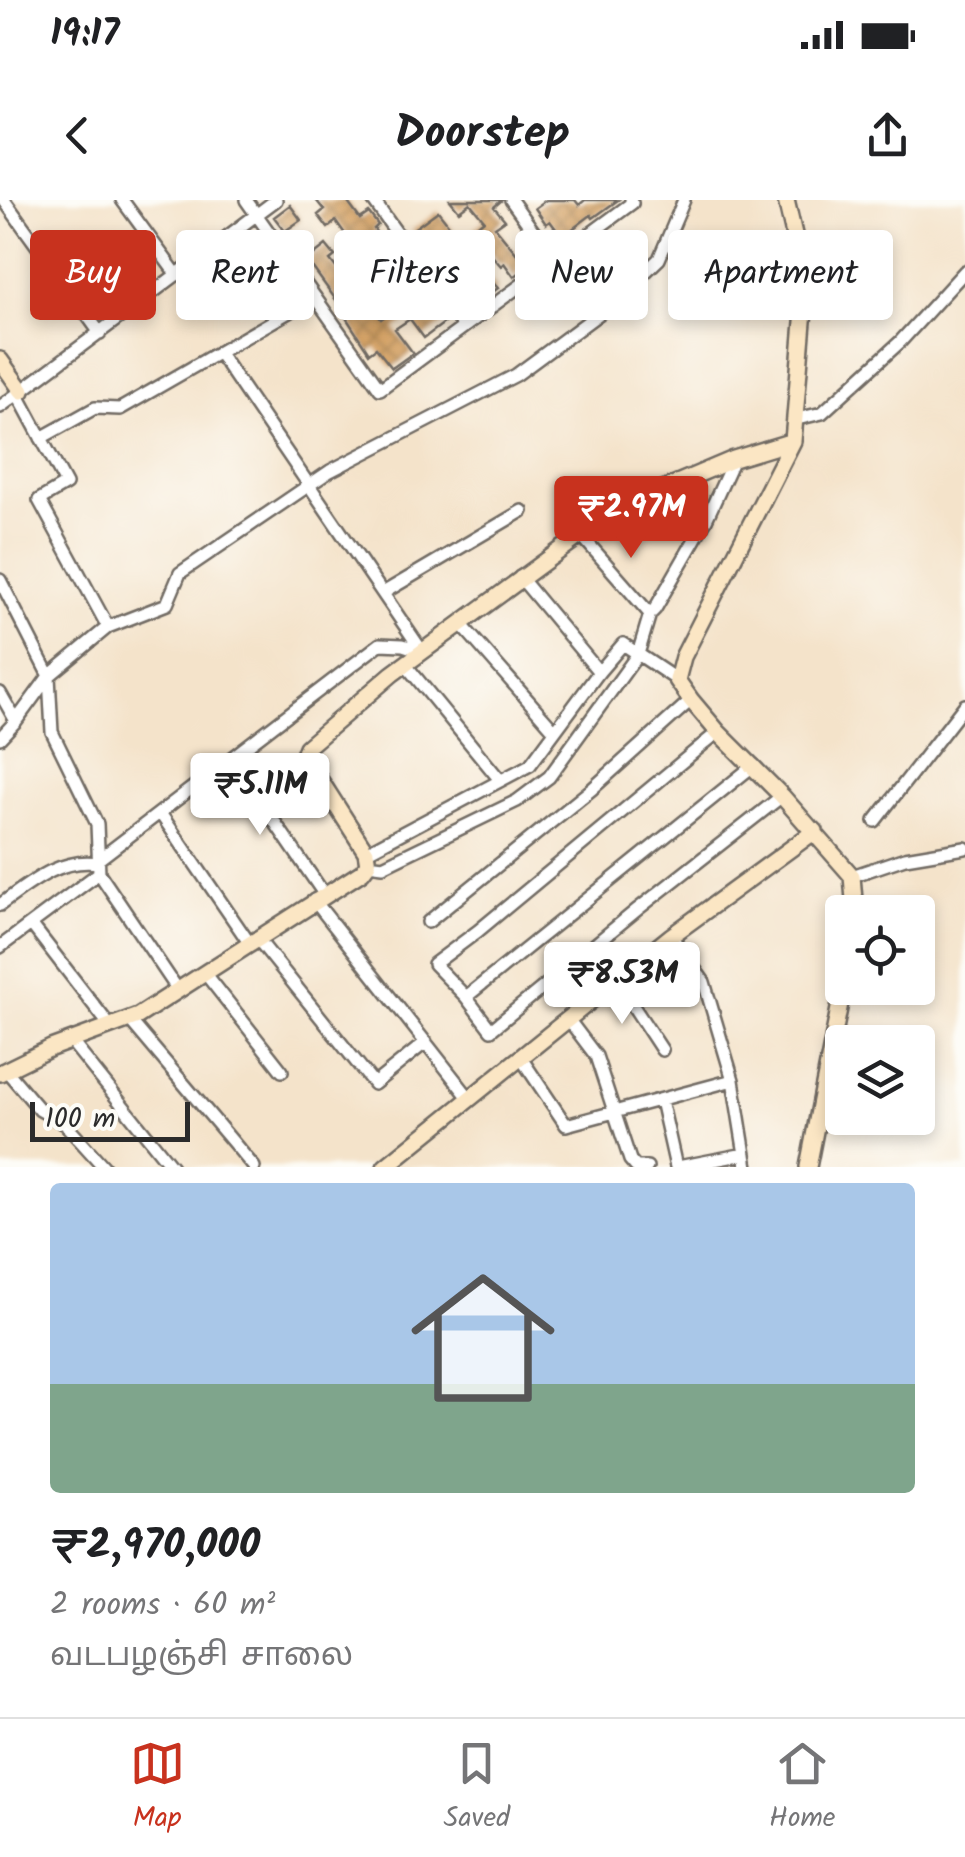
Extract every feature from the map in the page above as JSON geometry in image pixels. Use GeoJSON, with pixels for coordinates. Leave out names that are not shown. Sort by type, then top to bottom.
{"type":"FeatureCollection","features":[{"type":"Feature","properties":{"kind":"street"},"geometry":{"type":"LineString","coordinates":[[4,200],[100,332]]}},
{"type":"Feature","properties":{"kind":"street"},"geometry":{"type":"LineString","coordinates":[[122,200],[176,273]]}},
{"type":"Feature","properties":{"kind":"street"},"geometry":{"type":"LineString","coordinates":[[246,200],[380,389],[515,289]]}},
{"type":"Feature","properties":{"kind":"street"},"geometry":{"type":"LineString","coordinates":[[235,230],[276,200]]}},
{"type":"Feature","properties":{"kind":"street"},"geometry":{"type":"LineString","coordinates":[[373,200],[464,327]]}},
{"type":"Feature","properties":{"kind":"street"},"geometry":{"type":"LineString","coordinates":[[510,200],[532,230]]}},
{"type":"Feature","properties":{"kind":"street"},"geometry":{"type":"LineString","coordinates":[[594,230],[630,200]]}},
{"type":"Feature","properties":{"kind":"street"},"geometry":{"type":"LineString","coordinates":[[0,738],[49,676],[108,627],[166,604],[180,573],[330,472],[516,375],[612,304],[660,259],[684,200]]}},
{"type":"Feature","properties":{"kind":"street"},"geometry":{"type":"LineString","coordinates":[[676,680],[682,657],[794,441],[806,286],[786,200]]}},
{"type":"Feature","properties":{"kind":"street"},"geometry":{"type":"LineString","coordinates":[[797,419],[822,413],[900,342],[965,271]]}},
{"type":"Feature","properties":{"kind":"street"},"geometry":{"type":"LineString","coordinates":[[0,408],[176,275]]}},
{"type":"Feature","properties":{"kind":"street"},"geometry":{"type":"LineString","coordinates":[[41,438],[95,408],[120,408],[315,297]]}},
{"type":"Feature","properties":{"kind":"street"},"geometry":{"type":"LineString","coordinates":[[219,353],[422,651]]}},
{"type":"Feature","properties":{"kind":"street"},"geometry":{"type":"LineString","coordinates":[[0,360],[66,484],[39,500],[108,627]]}},
{"type":"Feature","properties":{"kind":"street"},"geometry":{"type":"LineString","coordinates":[[734,459],[706,520],[650,614],[638,654],[550,777],[517,800],[384,866],[367,858],[304,755],[307,747],[405,664],[581,534],[649,495],[734,459],[794,441]]}},
{"type":"Feature","properties":{"kind":"street"},"geometry":{"type":"LineString","coordinates":[[382,593],[522,511]]}},
{"type":"Feature","properties":{"kind":"street"},"geometry":{"type":"LineString","coordinates":[[581,534],[650,614]]}},
{"type":"Feature","properties":{"kind":"street"},"geometry":{"type":"LineString","coordinates":[[520,577],[598,672]]}},
{"type":"Feature","properties":{"kind":"street"},"geometry":{"type":"LineString","coordinates":[[0,580],[49,676],[52,732],[97,824],[98,866]]}},
{"type":"Feature","properties":{"kind":"street"},"geometry":{"type":"LineString","coordinates":[[462,624],[555,731]]}},
{"type":"Feature","properties":{"kind":"street"},"geometry":{"type":"LineString","coordinates":[[0,947],[160,813],[380,644],[422,651]]}},
{"type":"Feature","properties":{"kind":"street"},"geometry":{"type":"LineString","coordinates":[[104,1167],[65,1124],[40,1110],[3,1071],[138,1016],[362,872],[367,858],[530,764],[623,644],[676,680],[718,732],[815,831],[852,876],[853,895]]}},
{"type":"Feature","properties":{"kind":"street"},"geometry":{"type":"LineString","coordinates":[[405,664],[500,780]]}},
{"type":"Feature","properties":{"kind":"street"},"geometry":{"type":"LineString","coordinates":[[0,693],[16,721]]}},
{"type":"Feature","properties":{"kind":"street"},"geometry":{"type":"LineString","coordinates":[[428,922],[592,789],[690,700]]}},
{"type":"Feature","properties":{"kind":"street"},"geometry":{"type":"LineString","coordinates":[[875,821],[965,706]]}},
{"type":"Feature","properties":{"kind":"street"},"geometry":{"type":"LineString","coordinates":[[718,732],[434,964],[492,1030],[782,796]]}},
{"type":"Feature","properties":{"kind":"street"},"geometry":{"type":"LineString","coordinates":[[232,758],[319,897],[470,1099]]}},
{"type":"Feature","properties":{"kind":"street"},"geometry":{"type":"LineString","coordinates":[[466,997],[754,766]]}},
{"type":"Feature","properties":{"kind":"street"},"geometry":{"type":"LineString","coordinates":[[160,813],[254,941],[374,1084],[426,1042]]}},
{"type":"Feature","properties":{"kind":"street"},"geometry":{"type":"LineString","coordinates":[[392,1165],[616,980],[815,831]]}},
{"type":"Feature","properties":{"kind":"street"},"geometry":{"type":"LineString","coordinates":[[852,876],[905,858],[965,848]]}},
{"type":"Feature","properties":{"kind":"street"},"geometry":{"type":"LineString","coordinates":[[0,905],[41,876],[67,864],[92,862],[178,990]]}},
{"type":"Feature","properties":{"kind":"street"},"geometry":{"type":"LineString","coordinates":[[31,924],[110,1026]]}},
{"type":"Feature","properties":{"kind":"street"},"geometry":{"type":"LineString","coordinates":[[661,1100],[677,1167],[746,1161],[733,1080],[704,982],[672,936]]}},
{"type":"Feature","properties":{"kind":"street"},"geometry":{"type":"LineString","coordinates":[[205,973],[282,1071]]}},
{"type":"Feature","properties":{"kind":"street"},"geometry":{"type":"LineString","coordinates":[[616,980],[662,1050]]}},
{"type":"Feature","properties":{"kind":"street"},"geometry":{"type":"LineString","coordinates":[[808,1167],[840,1005]]}},
{"type":"Feature","properties":{"kind":"street"},"geometry":{"type":"LineString","coordinates":[[568,1019],[596,1056],[630,1160],[636,1166],[647,1167]]}},
{"type":"Feature","properties":{"kind":"street"},"geometry":{"type":"LineString","coordinates":[[128,1020],[254,1167]]}},
{"type":"Feature","properties":{"kind":"street"},"geometry":{"type":"LineString","coordinates":[[71,1041],[172,1167]]}},
{"type":"Feature","properties":{"kind":"street"},"geometry":{"type":"LineString","coordinates":[[521,1058],[566,1125],[733,1080]]}},
{"type":"Feature","properties":{"kind":"building"},"geometry":{"type":"Polygon","coordinates":[[[316,200],[346,200],[360,219],[369,213],[378,225],[375,230],[342,230],[336,221],[328,228],[318,215],[324,210],[316,200]]]}},
{"type":"Feature","properties":{"kind":"building"},"geometry":{"type":"Polygon","coordinates":[[[450,200],[502,200],[494,207],[505,220],[495,227],[515,252],[515,276],[495,259],[495,230],[474,230],[484,220],[470,203],[459,211],[450,200]]]}},
{"type":"Feature","properties":{"kind":"building"},"geometry":{"type":"Polygon","coordinates":[[[546,200],[575,200],[579,205],[585,200],[618,200],[571,230],[557,230],[550,221],[546,224],[535,208],[546,200]]]}},
{"type":"Feature","properties":{"kind":"building"},"geometry":{"type":"Polygon","coordinates":[[[290,205],[301,220],[284,230],[274,217],[290,205]]]}},
{"type":"Feature","properties":{"kind":"building"},"geometry":{"type":"Polygon","coordinates":[[[438,211],[453,230],[412,230],[438,211]]]}},
{"type":"Feature","properties":{"kind":"building"},"geometry":{"type":"Polygon","coordinates":[[[326,245],[334,255],[330,260],[334,265],[334,297],[314,270],[314,254],[326,245]]]}},
{"type":"Feature","properties":{"kind":"building"},"geometry":{"type":"Polygon","coordinates":[[[348,320],[408,320],[395,329],[413,353],[392,368],[376,348],[369,353],[348,320]]]}},
{"type":"Feature","properties":{"kind":"building"},"geometry":{"type":"Polygon","coordinates":[[[411,320],[448,320],[424,338],[411,320]]]}}]}
